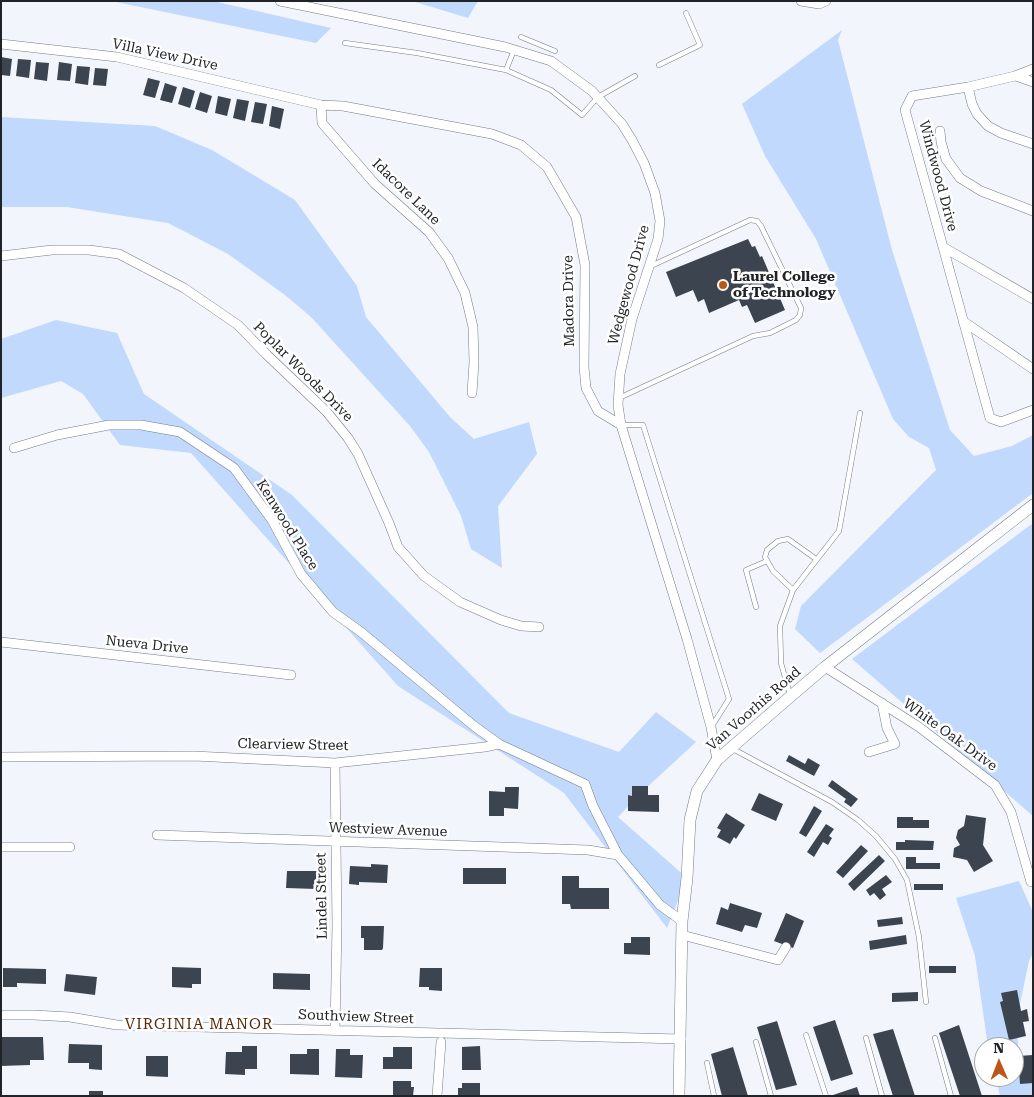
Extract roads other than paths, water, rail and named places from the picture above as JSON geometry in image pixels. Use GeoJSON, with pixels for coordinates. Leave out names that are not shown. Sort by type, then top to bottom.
{"type":"FeatureCollection","features":[{"type":"Feature","properties":{"kind":"street","name":"Wedgewood Drive"},"geometry":{"type":"LineString","coordinates":[[280,1],[514,50],[550,61],[598,97],[622,124],[632,140],[644,163],[655,193],[660,221],[658,239],[632,319],[620,374],[618,398],[621,425],[687,639],[711,728],[717,760]]}},
{"type":"Feature","properties":{"kind":"street"},"geometry":{"type":"LineString","coordinates":[[801,1],[819,4],[826,1]]}},
{"type":"Feature","properties":{"kind":"street","name":"Villa View Drive"},"geometry":{"type":"LineString","coordinates":[[1,44],[117,57],[321,105]]}},
{"type":"Feature","properties":{"kind":"street","name":"Windwood Drive"},"geometry":{"type":"LineString","coordinates":[[1033,69],[1016,76],[968,87],[912,96],[905,110],[943,247],[1033,299]]}},
{"type":"Feature","properties":{"kind":"street"},"geometry":{"type":"LineString","coordinates":[[1016,76],[1033,82]]}},
{"type":"Feature","properties":{"kind":"street"},"geometry":{"type":"LineString","coordinates":[[968,87],[972,104],[977,114],[988,126],[1001,133],[1033,144]]}},
{"type":"Feature","properties":{"kind":"street","name":"Idacore Lane"},"geometry":{"type":"LineString","coordinates":[[321,105],[322,123],[375,184],[429,232],[448,258],[465,293],[473,327],[474,362],[472,394]]}},
{"type":"Feature","properties":{"kind":"street","name":"Madora Drive"},"geometry":{"type":"LineString","coordinates":[[321,105],[343,106],[492,134],[521,145],[546,167],[576,217],[581,240],[585,266],[584,366],[586,388],[598,411],[621,425]]}},
{"type":"Feature","properties":{"kind":"street"},"geometry":{"type":"LineString","coordinates":[[940,131],[946,158],[960,178],[974,187],[1033,211]]}},
{"type":"Feature","properties":{"kind":"street"},"geometry":{"type":"LineString","coordinates":[[943,247],[990,418],[1001,422],[1033,410]]}},
{"type":"Feature","properties":{"kind":"street","name":"Poplar Woods Drive"},"geometry":{"type":"LineString","coordinates":[[1,256],[52,250],[89,250],[119,254],[184,288],[238,325],[326,411],[348,438],[358,454],[398,547],[424,576],[460,602],[521,626],[539,626]]}},
{"type":"Feature","properties":{"kind":"street"},"geometry":{"type":"LineString","coordinates":[[963,321],[1033,369]]}},
{"type":"Feature","properties":{"kind":"street","name":"Kenwood Place"},"geometry":{"type":"LineString","coordinates":[[14,448],[57,435],[109,425],[141,425],[180,432],[234,468],[272,520],[301,574],[333,612],[361,632],[474,726],[499,744],[585,784],[593,806],[618,855],[660,905],[682,921]]}},
{"type":"Feature","properties":{"kind":"street","name":"Van Voorhis Road"},"geometry":{"type":"LineString","coordinates":[[679,1096],[682,921],[687,878],[690,820],[697,791],[717,760],[791,696],[825,667],[1033,504]]}},
{"type":"Feature","properties":{"kind":"street","name":"Nueva Drive"},"geometry":{"type":"LineString","coordinates":[[1,642],[291,675]]}},
{"type":"Feature","properties":{"kind":"street","name":"White Oak Drive"},"geometry":{"type":"LineString","coordinates":[[825,667],[919,727],[995,785],[1011,812],[1032,885]]}},
{"type":"Feature","properties":{"kind":"street"},"geometry":{"type":"LineString","coordinates":[[869,752],[895,744],[887,728],[882,703]]}},
{"type":"Feature","properties":{"kind":"street","name":"Clearview Street"},"geometry":{"type":"LineString","coordinates":[[1,757],[194,756],[335,762],[499,744]]}},
{"type":"Feature","properties":{"kind":"street","name":"Lindel Street"},"geometry":{"type":"LineString","coordinates":[[335,762],[337,925],[335,1030]]}},
{"type":"Feature","properties":{"kind":"street","name":"Westview Avenue"},"geometry":{"type":"LineString","coordinates":[[157,835],[588,850],[618,855]]}},
{"type":"Feature","properties":{"kind":"street"},"geometry":{"type":"LineString","coordinates":[[1,847],[70,847]]}},
{"type":"Feature","properties":{"kind":"street"},"geometry":{"type":"LineString","coordinates":[[682,935],[778,960],[786,947]]}},
{"type":"Feature","properties":{"kind":"street","name":"Southview Street"},"geometry":{"type":"LineString","coordinates":[[1,1015],[70,1017],[117,1025],[681,1039]]}},
{"type":"Feature","properties":{"kind":"street"},"geometry":{"type":"LineString","coordinates":[[437,1096],[441,1042]]}},
{"type":"Feature","properties":{"kind":"lane"},"geometry":{"type":"LineString","coordinates":[[659,65],[700,45],[686,13]]}},
{"type":"Feature","properties":{"kind":"lane"},"geometry":{"type":"LineString","coordinates":[[521,37],[554,51]]}},
{"type":"Feature","properties":{"kind":"lane"},"geometry":{"type":"LineString","coordinates":[[345,43],[417,53],[506,70],[551,90],[582,115],[598,97],[635,76]]}},
{"type":"Feature","properties":{"kind":"lane"},"geometry":{"type":"LineString","coordinates":[[541,58],[543,46]]}},
{"type":"Feature","properties":{"kind":"lane"},"geometry":{"type":"LineString","coordinates":[[506,70],[514,50]]}},
{"type":"Feature","properties":{"kind":"lane"},"geometry":{"type":"LineString","coordinates":[[618,398],[755,335],[770,333],[796,320],[800,315],[801,308],[757,221],[750,220],[649,266]]}},
{"type":"Feature","properties":{"kind":"lane"},"geometry":{"type":"LineString","coordinates":[[791,696],[781,663],[780,626],[793,590],[839,531],[860,414]]}},
{"type":"Feature","properties":{"kind":"lane"},"geometry":{"type":"LineString","coordinates":[[621,425],[643,425],[729,699],[711,728]]}},
{"type":"Feature","properties":{"kind":"lane"},"geometry":{"type":"LineString","coordinates":[[793,590],[772,572],[765,557],[768,550],[778,541],[788,539],[816,559]]}},
{"type":"Feature","properties":{"kind":"lane"},"geometry":{"type":"LineString","coordinates":[[756,607],[746,570],[767,561]]}},
{"type":"Feature","properties":{"kind":"lane"},"geometry":{"type":"LineString","coordinates":[[732,748],[832,802],[858,820],[876,836],[895,859],[907,880],[920,937],[926,1002]]}},
{"type":"Feature","properties":{"kind":"lane"},"geometry":{"type":"LineString","coordinates":[[806,1035],[826,1096]]}},
{"type":"Feature","properties":{"kind":"lane"},"geometry":{"type":"LineString","coordinates":[[866,1038],[882,1096]]}},
{"type":"Feature","properties":{"kind":"lane"},"geometry":{"type":"LineString","coordinates":[[935,1038],[951,1096]]}},
{"type":"Feature","properties":{"kind":"lane"},"geometry":{"type":"LineString","coordinates":[[756,1042],[772,1096]]}},
{"type":"Feature","properties":{"kind":"lane"},"geometry":{"type":"LineString","coordinates":[[707,1063],[714,1096]]}},
{"type":"Feature","properties":{"kind":"place","name":"Laurel College of Technology"},"geometry":{"type":"Point","coordinates":[723,285]}},
{"type":"Feature","properties":{"kind":"district","name":"VIRGINIA MANOR"},"geometry":{"type":"Point","coordinates":[199,1025]}}]}
